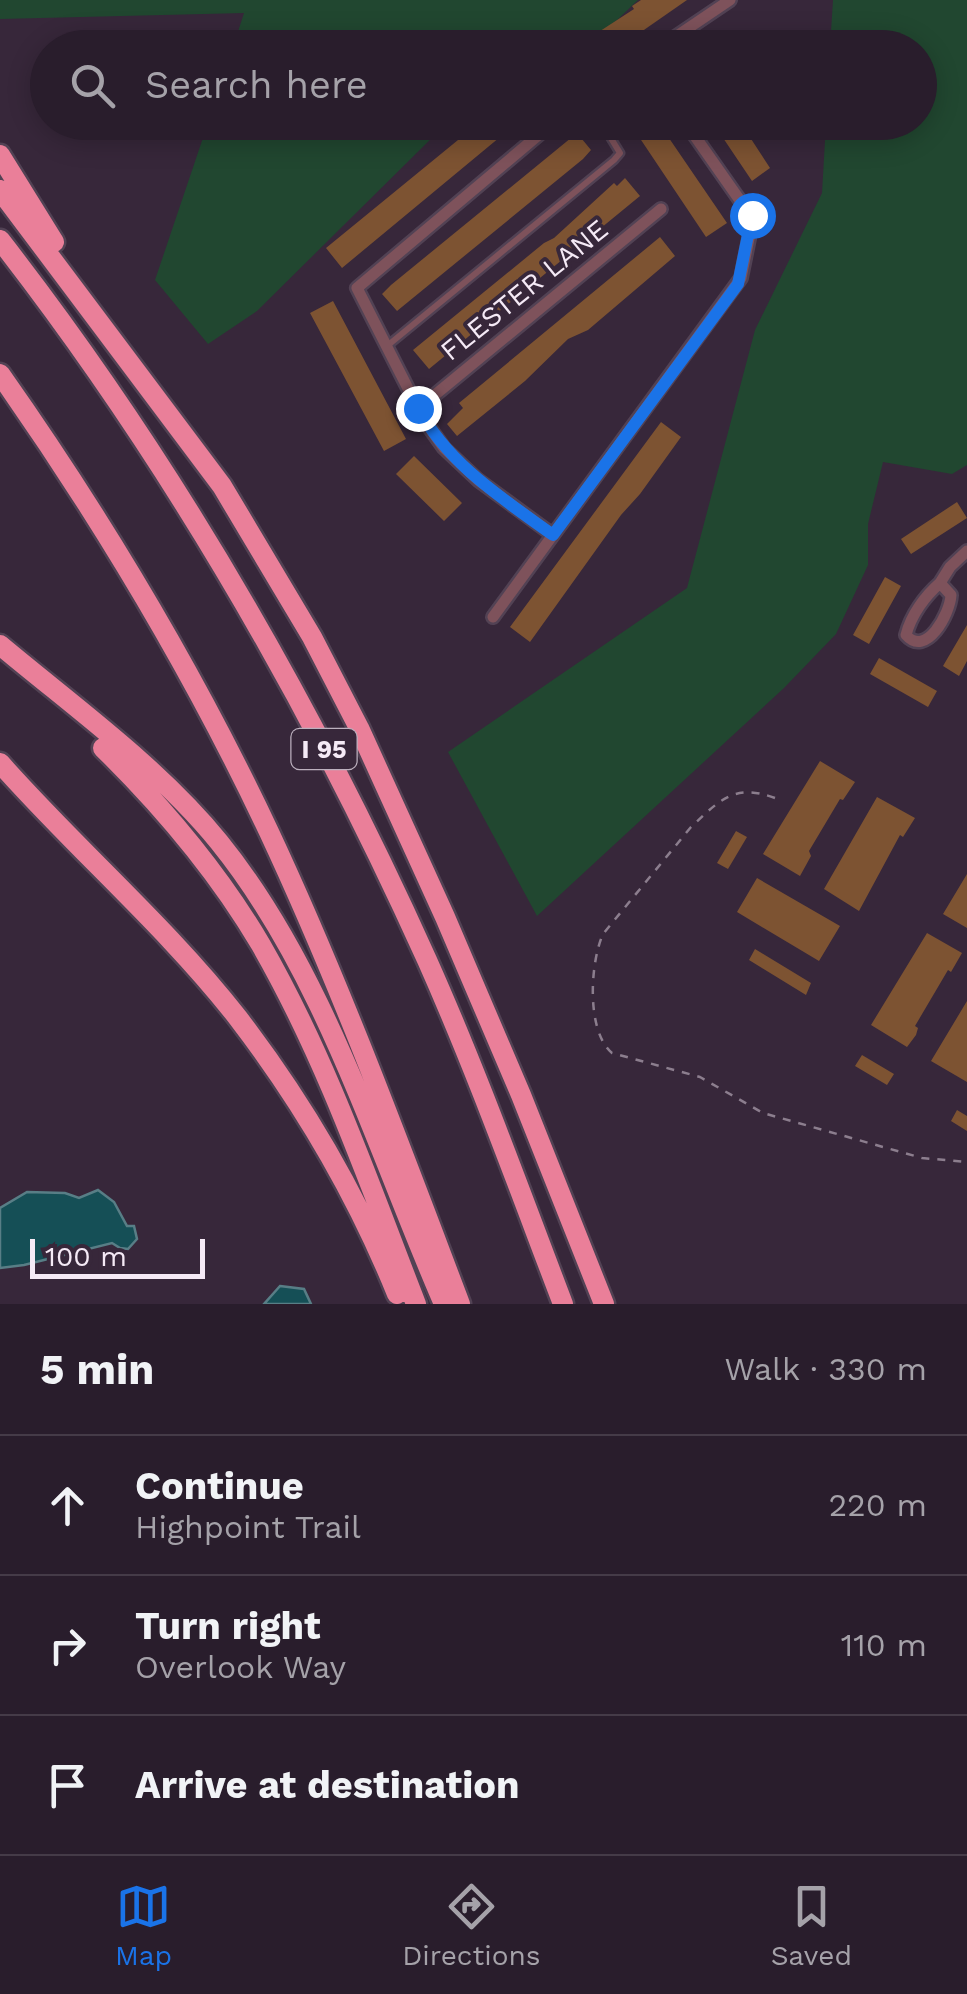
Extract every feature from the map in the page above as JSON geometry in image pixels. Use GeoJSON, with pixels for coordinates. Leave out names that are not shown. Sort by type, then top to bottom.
{"type":"FeatureCollection","features":[{"type":"Feature","properties":{"kind":"highway"},"geometry":{"type":"LineString","coordinates":[[0,154],[114,342]]}},
{"type":"Feature","properties":{"kind":"highway"},"geometry":{"type":"LineString","coordinates":[[0,190],[222,486],[261,548],[360,728],[514,1077],[604,1304]]}},
{"type":"Feature","properties":{"kind":"highway","name":"I 95"},"geometry":{"type":"LineString","coordinates":[[0,240],[140,434],[210,542],[295,692],[428,962],[563,1304]]}},
{"type":"Feature","properties":{"kind":"highway"},"geometry":{"type":"LineString","coordinates":[[0,374],[138,587],[260,815],[343,1000],[460,1304]]}},
{"type":"Feature","properties":{"kind":"highway"},"geometry":{"type":"LineString","coordinates":[[0,645],[188,808],[247,879],[308,980],[444,1304]]}},
{"type":"Feature","properties":{"kind":"highway"},"geometry":{"type":"LineString","coordinates":[[0,658],[128,772],[188,838],[260,944],[324,1072],[416,1304]]}},
{"type":"Feature","properties":{"kind":"highway"},"geometry":{"type":"LineString","coordinates":[[0,763],[237,1016],[336,1166],[402,1304]]}},
{"type":"Feature","properties":{"kind":"street"},"geometry":{"type":"LineString","coordinates":[[686,30],[730,0]]}},
{"type":"Feature","properties":{"kind":"street"},"geometry":{"type":"LineString","coordinates":[[532,140],[358,285],[358,294],[432,433],[457,462],[553,535]]}},
{"type":"Feature","properties":{"kind":"street"},"geometry":{"type":"LineString","coordinates":[[492,617],[741,278],[753,218],[699,140]]}},
{"type":"Feature","properties":{"kind":"street","name":"FLESTER LANE"},"geometry":{"type":"LineString","coordinates":[[418,408],[661,209]]}},
{"type":"Feature","properties":{"kind":"street"},"geometry":{"type":"LineString","coordinates":[[940,583],[951,595],[947,612],[927,640],[917,644],[910,641],[906,635],[909,624],[950,567],[967,551]]}},
{"type":"Feature","properties":{"kind":"lane"},"geometry":{"type":"LineString","coordinates":[[386,346],[614,160],[620,154],[613,140]]}},
{"type":"Feature","properties":{"kind":"path"},"geometry":{"type":"LineString","coordinates":[[775,798],[742,790],[706,813],[690,827],[603,934],[598,945],[592,1014],[604,1046],[612,1053],[700,1077],[762,1113],[922,1158],[967,1162]]}},
{"type":"Feature","properties":{"kind":"shaded area"},"geometry":{"type":"Polygon","coordinates":[[[0,0],[638,0],[604,30],[238,30],[244,13],[0,19],[0,0]]]}},
{"type":"Feature","properties":{"kind":"shaded area"},"geometry":{"type":"Polygon","coordinates":[[[833,0],[967,0],[967,465],[952,474],[883,462],[868,524],[868,565],[836,634],[784,688],[537,916],[448,752],[687,588],[755,330],[822,193],[825,140],[937,140],[937,30],[831,30],[833,0]]]}},
{"type":"Feature","properties":{"kind":"shaded area"},"geometry":{"type":"Polygon","coordinates":[[[202,140],[430,140],[257,311],[208,344],[155,280],[202,140]]]}},
{"type":"Feature","properties":{"kind":"shaded area"},"geometry":{"type":"Polygon","coordinates":[[[98,1190],[114,1202],[127,1226],[134,1226],[137,1239],[128,1249],[112,1243],[0,1268],[0,1208],[27,1192],[65,1193],[79,1198],[98,1190]]]}},
{"type":"Feature","properties":{"kind":"shaded area"},"geometry":{"type":"Polygon","coordinates":[[[280,1286],[304,1289],[311,1304],[264,1304],[280,1286]]]}},
{"type":"Feature","properties":{"kind":"building"},"geometry":{"type":"Polygon","coordinates":[[[641,0],[687,0],[644,30],[602,30],[634,9],[632,6],[641,0]]]}},
{"type":"Feature","properties":{"kind":"building"},"geometry":{"type":"Polygon","coordinates":[[[458,140],[496,140],[342,268],[326,248],[458,140]]]}},
{"type":"Feature","properties":{"kind":"building"},"geometry":{"type":"Polygon","coordinates":[[[568,140],[583,140],[591,150],[397,311],[382,294],[568,140]]]}},
{"type":"Feature","properties":{"kind":"building"},"geometry":{"type":"Polygon","coordinates":[[[641,140],[670,140],[727,223],[706,237],[641,140]]]}},
{"type":"Feature","properties":{"kind":"building"},"geometry":{"type":"Polygon","coordinates":[[[724,140],[752,140],[770,168],[752,181],[724,140]]]}},
{"type":"Feature","properties":{"kind":"building"},"geometry":{"type":"Polygon","coordinates":[[[625,178],[640,196],[429,369],[413,350],[554,238],[614,183],[617,186],[625,178]]]}},
{"type":"Feature","properties":{"kind":"building"},"geometry":{"type":"Polygon","coordinates":[[[660,237],[675,256],[588,330],[568,339],[525,381],[457,436],[447,424],[463,408],[459,403],[660,237]]]}},
{"type":"Feature","properties":{"kind":"building"},"geometry":{"type":"Polygon","coordinates":[[[333,301],[406,439],[384,451],[310,313],[333,301]]]}},
{"type":"Feature","properties":{"kind":"building"},"geometry":{"type":"Polygon","coordinates":[[[661,422],[681,437],[530,642],[510,627],[661,422]]]}},
{"type":"Feature","properties":{"kind":"building"},"geometry":{"type":"Polygon","coordinates":[[[414,456],[462,503],[444,521],[396,474],[414,456]]]}},
{"type":"Feature","properties":{"kind":"building"},"geometry":{"type":"Polygon","coordinates":[[[957,502],[967,518],[911,554],[901,539],[957,502]]]}},
{"type":"Feature","properties":{"kind":"building"},"geometry":{"type":"Polygon","coordinates":[[[885,577],[901,586],[869,644],[853,635],[885,577]]]}},
{"type":"Feature","properties":{"kind":"building"},"geometry":{"type":"Polygon","coordinates":[[[967,625],[967,661],[959,676],[943,666],[967,625]]]}},
{"type":"Feature","properties":{"kind":"building"},"geometry":{"type":"Polygon","coordinates":[[[879,658],[937,691],[928,707],[870,674],[879,658]]]}},
{"type":"Feature","properties":{"kind":"building"},"geometry":{"type":"Polygon","coordinates":[[[820,761],[855,782],[840,799],[809,851],[811,856],[800,876],[763,854],[820,761]]]}},
{"type":"Feature","properties":{"kind":"building"},"geometry":{"type":"Polygon","coordinates":[[[877,797],[915,818],[903,837],[900,835],[859,911],[824,889],[877,797]]]}},
{"type":"Feature","properties":{"kind":"building"},"geometry":{"type":"Polygon","coordinates":[[[736,831],[747,837],[728,869],[717,863],[736,831]]]}},
{"type":"Feature","properties":{"kind":"building"},"geometry":{"type":"Polygon","coordinates":[[[967,874],[967,928],[943,914],[967,874]]]}},
{"type":"Feature","properties":{"kind":"building"},"geometry":{"type":"Polygon","coordinates":[[[757,878],[840,926],[819,961],[737,912],[757,878]]]}},
{"type":"Feature","properties":{"kind":"building"},"geometry":{"type":"Polygon","coordinates":[[[927,933],[962,953],[915,1026],[916,1035],[907,1047],[871,1025],[927,933]]]}},
{"type":"Feature","properties":{"kind":"building"},"geometry":{"type":"Polygon","coordinates":[[[755,949],[811,983],[806,995],[749,960],[755,949]]]}},
{"type":"Feature","properties":{"kind":"building"},"geometry":{"type":"Polygon","coordinates":[[[967,1001],[967,1082],[931,1061],[967,1001]]]}},
{"type":"Feature","properties":{"kind":"building"},"geometry":{"type":"Polygon","coordinates":[[[862,1055],[894,1074],[887,1085],[855,1066],[862,1055]]]}},
{"type":"Feature","properties":{"kind":"building"},"geometry":{"type":"Polygon","coordinates":[[[957,1110],[967,1116],[967,1131],[951,1121],[957,1110]]]}},
{"type":"Feature","properties":{"kind":"route"},"geometry":{"type":"LineString","coordinates":[[418,408],[432,433],[457,462],[553,535],[738,284],[752,215]]}}]}
